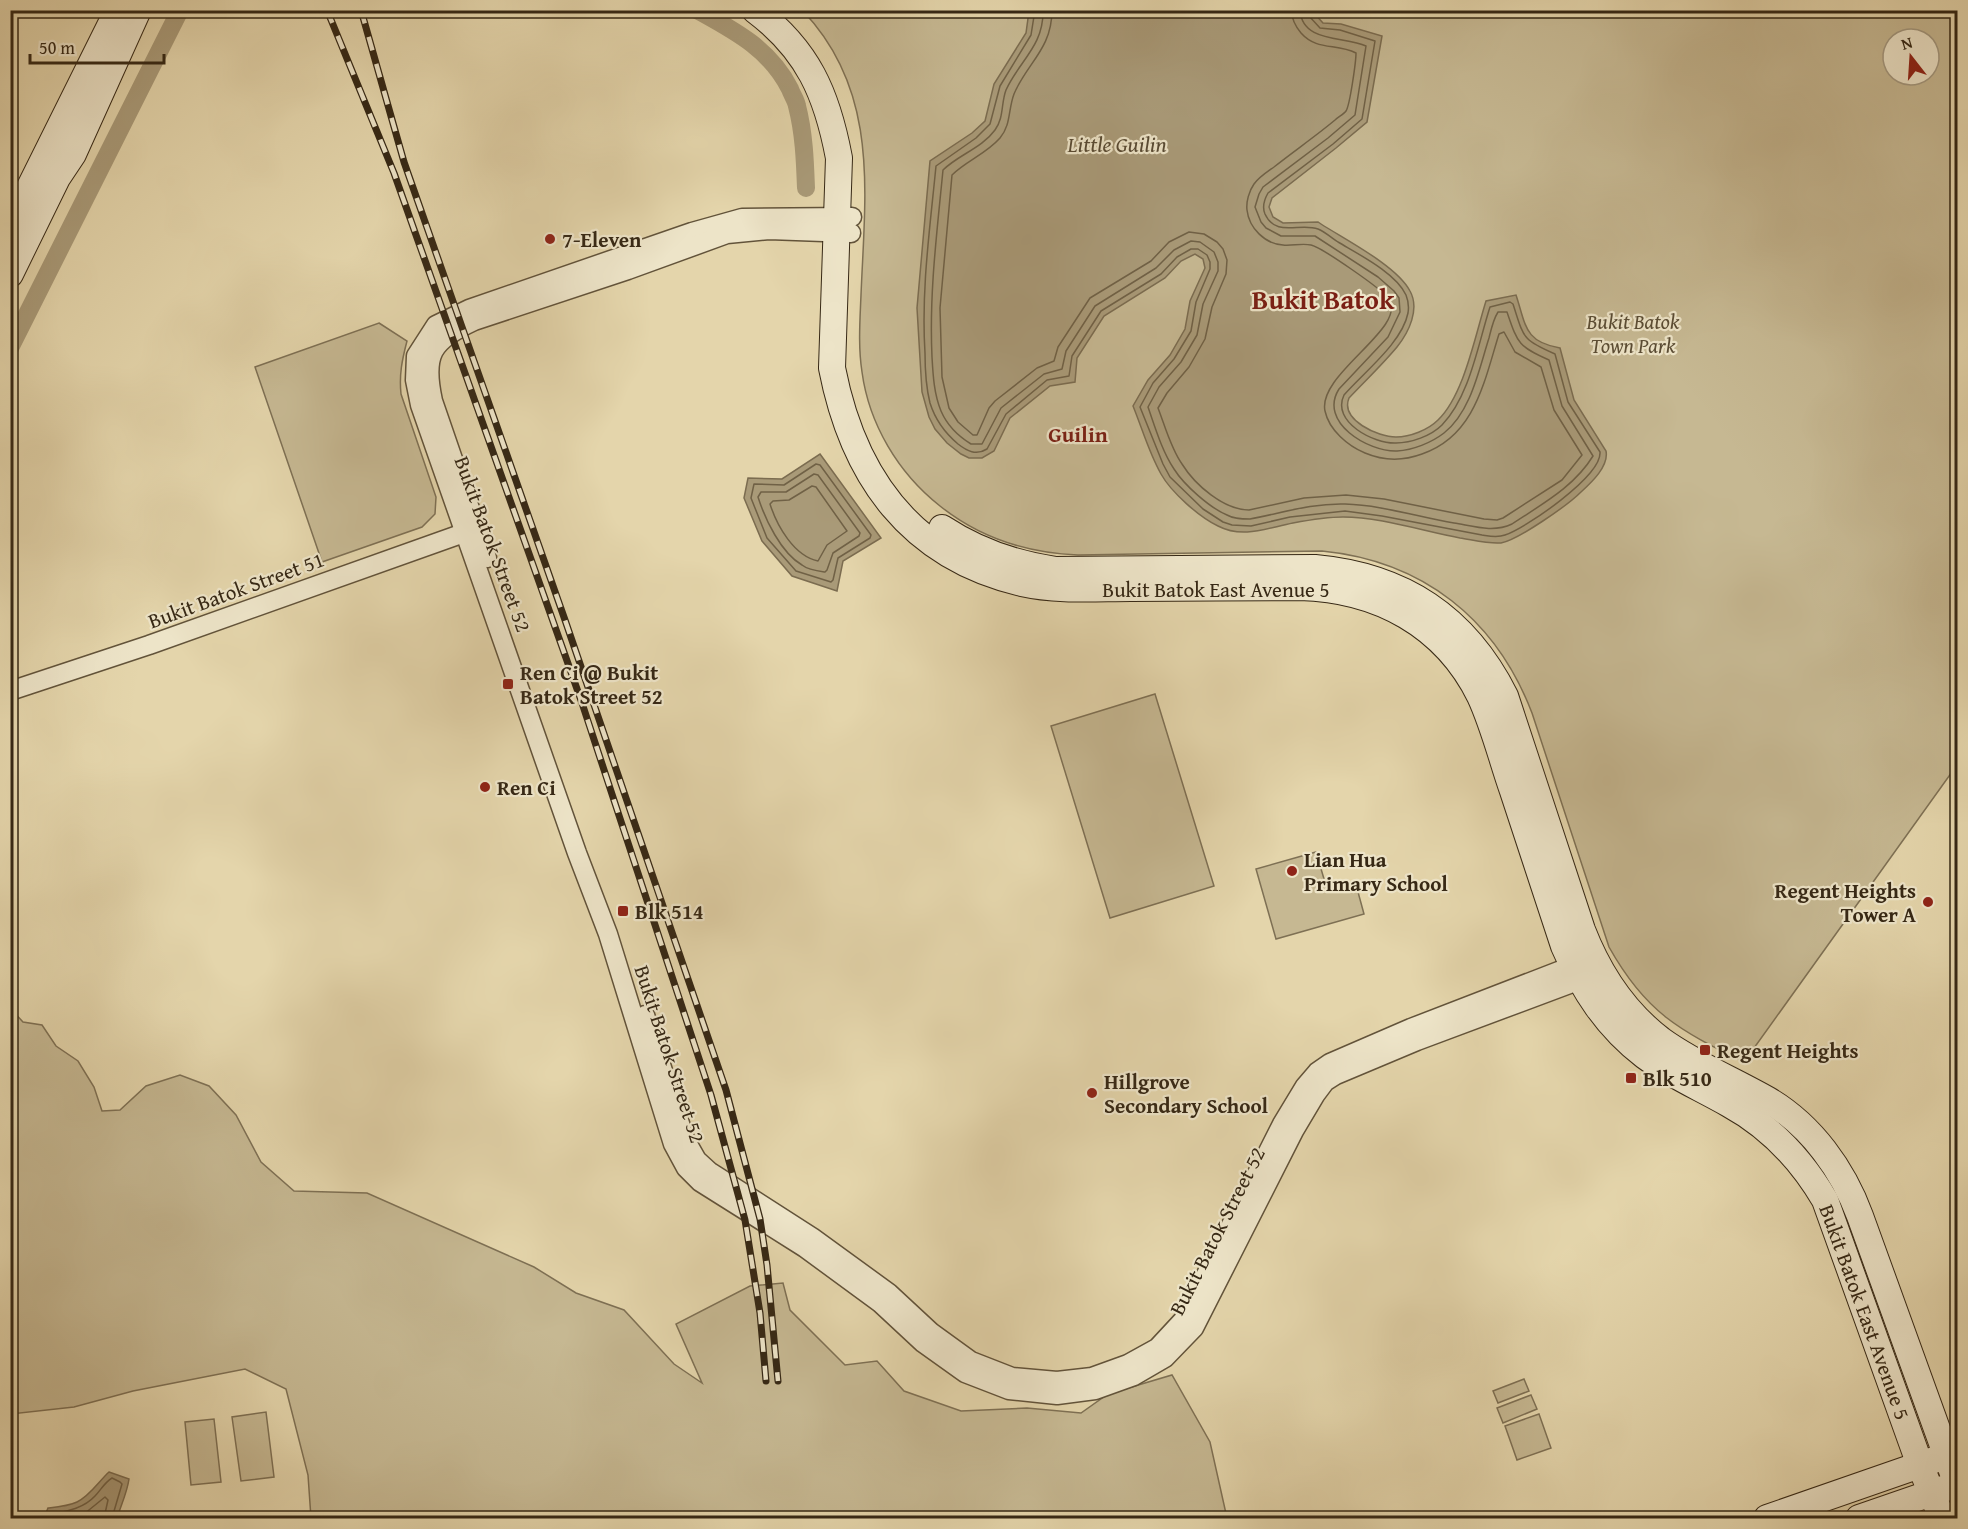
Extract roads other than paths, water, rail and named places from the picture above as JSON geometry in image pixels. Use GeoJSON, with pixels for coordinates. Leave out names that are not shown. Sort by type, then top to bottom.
{"type":"FeatureCollection","features":[{"type":"Feature","properties":{"kind":"street"},"geometry":{"type":"LineString","coordinates":[[10,227],[118,10]]}},
{"type":"Feature","properties":{"kind":"street"},"geometry":{"type":"LineString","coordinates":[[10,274],[57,178],[73,154],[138,10]]}},
{"type":"Feature","properties":{"kind":"street","name":"Bukit Batok East Avenue 5"},"geometry":{"type":"LineString","coordinates":[[755,10],[775,25],[811,70],[833,124],[839,158],[844,225],[848,376],[869,441],[894,484],[935,524],[964,542],[1001,558],[1038,567],[1075,571],[1315,568],[1352,572],[1388,583],[1421,600],[1450,622],[1476,649],[1505,696],[1569,895],[1587,969],[1604,1016],[1631,1044],[1660,1067],[1730,1104],[1763,1125],[1793,1153],[1805,1169],[1825,1200],[1832,1216],[1920,1465],[1942,1518]]}},
{"type":"Feature","properties":{"kind":"street","name":"Bukit Batok East Avenue 5"},"geometry":{"type":"LineString","coordinates":[[777,10],[802,33],[825,64],[836,85],[846,113],[853,151],[844,225]]}},
{"type":"Feature","properties":{"kind":"street","name":"Bukit Batok Street 52"},"geometry":{"type":"LineString","coordinates":[[844,225],[727,234],[628,270],[474,321],[457,329],[439,342],[429,360],[428,379],[433,401],[486,589],[577,853],[608,934],[673,1144],[686,1168],[700,1182],[805,1248],[880,1303],[923,1343],[965,1373],[1009,1390],[1057,1395],[1095,1390],[1134,1376],[1165,1358],[1194,1328],[1294,1131],[1325,1082],[1336,1075],[1587,969]]}},
{"type":"Feature","properties":{"kind":"street","name":"Bukit Batok Street 51"},"geometry":{"type":"LineString","coordinates":[[10,691],[149,645],[470,530]]}},
{"type":"Feature","properties":{"kind":"street","name":"Bukit Batok East Avenue 5"},"geometry":{"type":"LineString","coordinates":[[1587,969],[1621,1000],[1634,1016],[1662,1040],[1770,1101],[1802,1126],[1829,1157],[1849,1188],[1857,1208],[1952,1454],[1957,1484]]}},
{"type":"Feature","properties":{"kind":"street"},"geometry":{"type":"LineString","coordinates":[[1767,1518],[1952,1454]]}},
{"type":"Feature","properties":{"kind":"street"},"geometry":{"type":"LineString","coordinates":[[1859,1518],[1957,1484]]}},
{"type":"Feature","properties":{"kind":"water","name":"Little Guilin"},"geometry":{"type":"Polygon","coordinates":[[[1029,11],[1312,11],[1323,23],[1341,24],[1382,36],[1367,122],[1272,198],[1269,207],[1273,217],[1283,223],[1318,222],[1357,246],[1394,272],[1413,298],[1412,320],[1406,334],[1391,354],[1349,398],[1350,413],[1362,426],[1388,436],[1401,437],[1413,434],[1434,424],[1447,409],[1462,381],[1486,301],[1516,295],[1525,323],[1533,337],[1560,348],[1574,400],[1606,451],[1605,462],[1595,479],[1575,498],[1554,513],[1519,536],[1501,543],[1475,541],[1387,522],[1357,518],[1318,519],[1264,530],[1237,532],[1227,530],[1202,517],[1171,488],[1161,474],[1133,406],[1148,380],[1170,355],[1185,329],[1190,301],[1205,268],[1203,259],[1195,254],[1181,261],[1165,278],[1104,316],[1077,358],[1075,382],[1050,386],[1010,418],[994,451],[982,458],[969,458],[947,443],[935,429],[929,417],[922,392],[917,308],[930,161],[972,133],[985,121],[994,84],[1026,33],[1029,11]]]}},
{"type":"Feature","properties":{"kind":"water"},"geometry":{"type":"Polygon","coordinates":[[[820,454],[881,538],[843,561],[837,591],[792,576],[762,541],[744,498],[748,478],[782,479],[820,454]]]}},
{"type":"Feature","properties":{"kind":"water"},"geometry":{"type":"Polygon","coordinates":[[[109,1472],[129,1479],[117,1518],[44,1518],[48,1508],[63,1506],[82,1499],[109,1472]]]}},
{"type":"Feature","properties":{"kind":"waterway"},"geometry":{"type":"LineString","coordinates":[[10,348],[180,10]]}},
{"type":"Feature","properties":{"kind":"waterway"},"geometry":{"type":"LineString","coordinates":[[697,10],[750,42],[782,75],[796,102],[799,116],[804,147],[806,188]]}},
{"type":"Feature","properties":{"kind":"railway"},"geometry":{"type":"LineString","coordinates":[[327,10],[394,173],[582,703],[711,1095],[745,1220],[760,1313],[766,1381]]}},
{"type":"Feature","properties":{"kind":"railway"},"geometry":{"type":"LineString","coordinates":[[361,10],[404,162],[565,620],[726,1090],[760,1219],[767,1265],[778,1381]]}},
{"type":"Feature","properties":{"kind":"place","name":"7-Eleven"},"geometry":{"type":"Point","coordinates":[550,239]}},
{"type":"Feature","properties":{"kind":"place","name":"Ren Ci @ Bukit Batok Street 52"},"geometry":{"type":"Point","coordinates":[508,684]}},
{"type":"Feature","properties":{"kind":"place","name":"Ren Ci"},"geometry":{"type":"Point","coordinates":[485,787]}},
{"type":"Feature","properties":{"kind":"place","name":"Lian Hua Primary School"},"geometry":{"type":"Point","coordinates":[1292,871]}},
{"type":"Feature","properties":{"kind":"place","name":"Regent Heights Tower A"},"geometry":{"type":"Point","coordinates":[1928,902]}},
{"type":"Feature","properties":{"kind":"place","name":"Blk 514"},"geometry":{"type":"Point","coordinates":[623,911]}},
{"type":"Feature","properties":{"kind":"place","name":"Regent Heights"},"geometry":{"type":"Point","coordinates":[1705,1050]}},
{"type":"Feature","properties":{"kind":"place","name":"Blk 510"},"geometry":{"type":"Point","coordinates":[1631,1078]}},
{"type":"Feature","properties":{"kind":"place","name":"Hillgrove Secondary School"},"geometry":{"type":"Point","coordinates":[1092,1093]}},
{"type":"Feature","properties":{"kind":"district","name":"Bukit Batok"},"geometry":{"type":"Point","coordinates":[1323,299]}},
{"type":"Feature","properties":{"kind":"district","name":"Guilin"},"geometry":{"type":"Point","coordinates":[1078,434]}},
{"type":"Feature","properties":{"kind":"park label","name":"Bukit Batok Town Park"},"geometry":{"type":"Point","coordinates":[1633,333]}}]}
